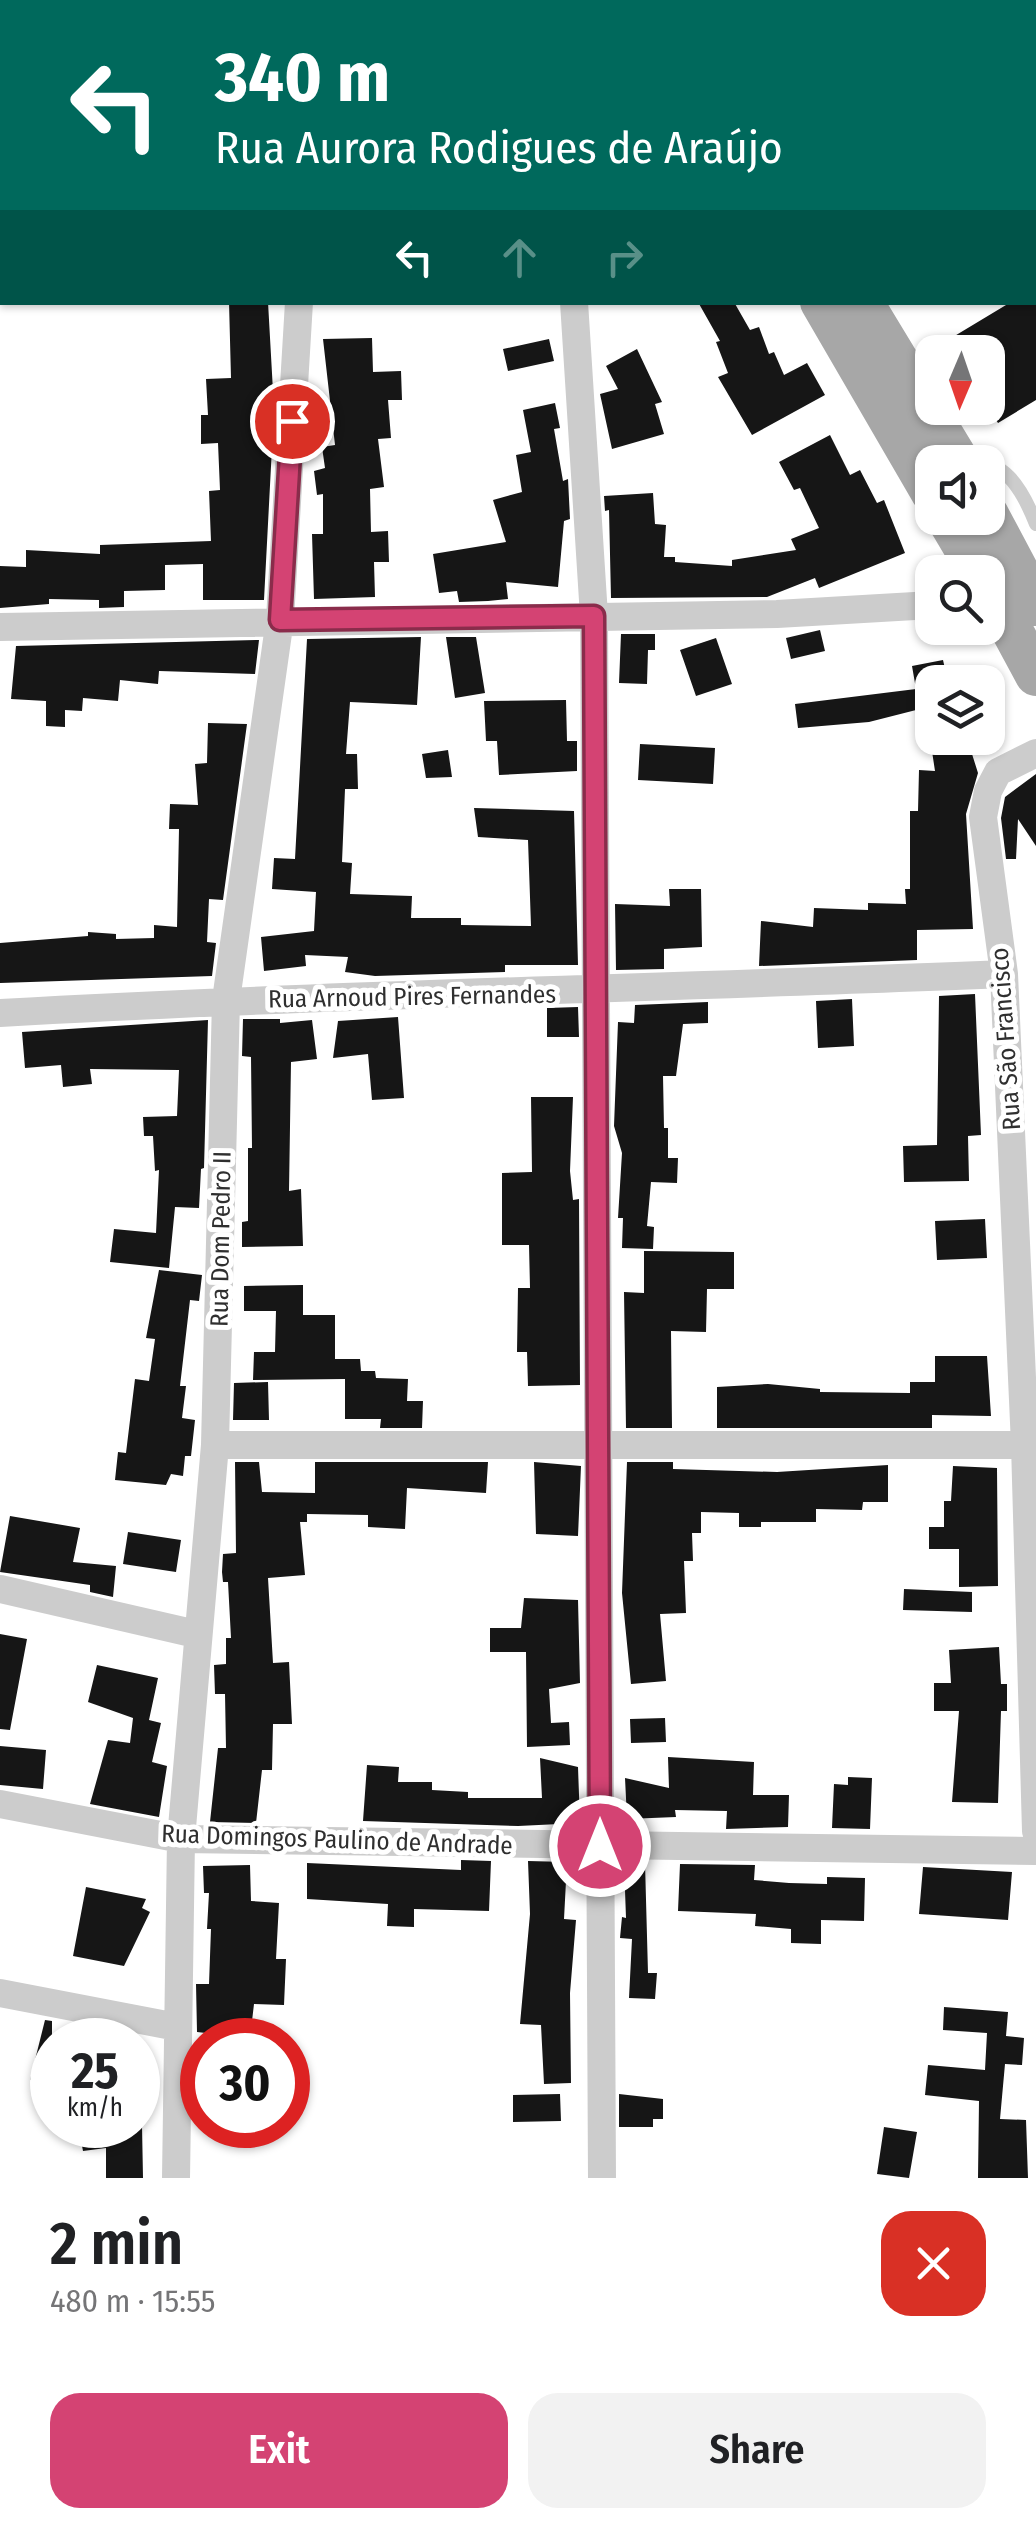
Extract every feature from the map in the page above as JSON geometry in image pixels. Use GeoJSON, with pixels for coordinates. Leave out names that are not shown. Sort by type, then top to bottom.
{"type":"FeatureCollection","features":[{"type":"Feature","properties":{"kind":"main road"},"geometry":{"type":"LineString","coordinates":[[822,305],[915,464]]}},
{"type":"Feature","properties":{"kind":"main road"},"geometry":{"type":"LineString","coordinates":[[864,305],[949,445]]}},
{"type":"Feature","properties":{"kind":"main road"},"geometry":{"type":"LineString","coordinates":[[968,535],[1006,565],[1036,675]]}},
{"type":"Feature","properties":{"kind":"street","name":"Rua Dom Pedro II"},"geometry":{"type":"LineString","coordinates":[[176,2178],[181,1840],[215,1444],[226,1000],[280,620],[300,305]]}},
{"type":"Feature","properties":{"kind":"street"},"geometry":{"type":"LineString","coordinates":[[574,305],[594,616],[602,2178]]}},
{"type":"Feature","properties":{"kind":"street"},"geometry":{"type":"LineString","coordinates":[[0,627],[794,614],[915,606]]}},
{"type":"Feature","properties":{"kind":"street","name":"Rua São Francisco"},"geometry":{"type":"LineString","coordinates":[[1036,753],[998,772],[988,790],[984,817],[1004,974],[1031,1445],[1036,1831]]}},
{"type":"Feature","properties":{"kind":"street","name":"Rua Arnoud Pires Fernandes"},"geometry":{"type":"LineString","coordinates":[[0,1012],[226,1000],[598,991],[1004,974]]}},
{"type":"Feature","properties":{"kind":"street"},"geometry":{"type":"LineString","coordinates":[[215,1444],[1031,1445]]}},
{"type":"Feature","properties":{"kind":"street"},"geometry":{"type":"LineString","coordinates":[[0,1589],[196,1634]]}},
{"type":"Feature","properties":{"kind":"street","name":"Rua Domingos Paulino de Andrade"},"geometry":{"type":"LineString","coordinates":[[0,1804],[181,1840],[1036,1851]]}},
{"type":"Feature","properties":{"kind":"street"},"geometry":{"type":"LineString","coordinates":[[0,1992],[177,2027]]}},
{"type":"Feature","properties":{"kind":"lane"},"geometry":{"type":"LineString","coordinates":[[1005,473],[1022,490],[1006,565]]}},
{"type":"Feature","properties":{"kind":"building"},"geometry":{"type":"Polygon","coordinates":[[[229,305],[268,305],[274,409],[264,600],[203,600],[203,564],[165,565],[165,590],[124,591],[124,607],[99,608],[99,600],[49,599],[49,604],[0,608],[0,566],[26,567],[26,550],[100,554],[100,545],[211,541],[209,491],[220,490],[218,443],[201,444],[201,415],[208,415],[206,379],[231,378],[229,305]]]}},
{"type":"Feature","properties":{"kind":"building"},"geometry":{"type":"Polygon","coordinates":[[[700,305],[736,305],[750,330],[759,327],[769,354],[774,352],[784,375],[807,363],[825,395],[752,435],[718,377],[728,373],[716,342],[720,341],[700,305]]]}},
{"type":"Feature","properties":{"kind":"building"},"geometry":{"type":"Polygon","coordinates":[[[1006,305],[1036,305],[1036,400],[1005,419],[1005,335],[956,335],[1006,305]]]}},
{"type":"Feature","properties":{"kind":"building"},"geometry":{"type":"Polygon","coordinates":[[[372,338],[373,372],[401,371],[402,400],[388,400],[391,438],[378,439],[384,487],[370,489],[371,532],[388,531],[389,562],[374,562],[375,597],[314,599],[312,534],[323,534],[323,494],[317,495],[314,471],[325,468],[322,447],[335,445],[323,339],[372,338]]]}},
{"type":"Feature","properties":{"kind":"building"},"geometry":{"type":"Polygon","coordinates":[[[549,339],[554,361],[508,371],[503,349],[549,339]]]}},
{"type":"Feature","properties":{"kind":"building"},"geometry":{"type":"Polygon","coordinates":[[[637,349],[662,402],[655,404],[664,434],[612,449],[600,394],[618,389],[606,366],[637,349]]]}},
{"type":"Feature","properties":{"kind":"building"},"geometry":{"type":"Polygon","coordinates":[[[555,403],[560,428],[554,429],[563,481],[568,479],[570,519],[564,521],[558,587],[506,582],[508,599],[488,601],[459,602],[457,591],[439,593],[433,554],[506,542],[493,500],[522,492],[516,455],[531,452],[523,410],[555,403]]]}},
{"type":"Feature","properties":{"kind":"building"},"geometry":{"type":"Polygon","coordinates":[[[830,435],[850,475],[860,470],[877,503],[884,500],[905,553],[819,588],[815,578],[767,597],[611,598],[609,510],[605,511],[604,496],[653,493],[655,524],[666,525],[664,557],[675,557],[675,562],[732,566],[732,560],[796,550],[791,539],[819,528],[800,488],[794,490],[779,462],[830,435]]]}},
{"type":"Feature","properties":{"kind":"building"},"geometry":{"type":"Polygon","coordinates":[[[820,630],[825,651],[791,659],[786,638],[820,630]]]}},
{"type":"Feature","properties":{"kind":"building"},"geometry":{"type":"Polygon","coordinates":[[[621,634],[655,634],[655,650],[648,650],[647,684],[619,683],[621,634]]]}},
{"type":"Feature","properties":{"kind":"building"},"geometry":{"type":"Polygon","coordinates":[[[421,637],[417,705],[350,702],[346,754],[357,754],[358,789],[345,789],[342,862],[352,863],[350,894],[412,896],[411,918],[461,918],[461,925],[531,926],[528,840],[478,837],[474,808],[574,811],[578,965],[505,965],[505,972],[375,976],[345,972],[348,957],[305,955],[306,966],[264,971],[261,937],[314,931],[316,892],[272,889],[274,858],[295,859],[307,639],[421,637]]]}},
{"type":"Feature","properties":{"kind":"building"},"geometry":{"type":"Polygon","coordinates":[[[446,637],[476,637],[485,693],[455,698],[446,637]]]}},
{"type":"Feature","properties":{"kind":"building"},"geometry":{"type":"Polygon","coordinates":[[[716,638],[732,684],[696,696],[680,650],[716,638]]]}},
{"type":"Feature","properties":{"kind":"building"},"geometry":{"type":"Polygon","coordinates":[[[259,640],[255,674],[159,671],[158,684],[120,680],[118,701],[83,698],[82,711],[65,710],[65,727],[46,726],[46,701],[11,699],[16,646],[259,640]]]}},
{"type":"Feature","properties":{"kind":"building"},"geometry":{"type":"Polygon","coordinates":[[[943,660],[944,665],[917,665],[943,660]]]}},
{"type":"Feature","properties":{"kind":"building"},"geometry":{"type":"Polygon","coordinates":[[[915,689],[915,710],[869,722],[798,728],[795,704],[915,689]]]}},
{"type":"Feature","properties":{"kind":"building"},"geometry":{"type":"Polygon","coordinates":[[[566,700],[567,741],[577,741],[577,771],[499,775],[497,741],[486,741],[484,701],[566,700]]]}},
{"type":"Feature","properties":{"kind":"building"},"geometry":{"type":"Polygon","coordinates":[[[208,723],[247,724],[223,900],[209,899],[207,942],[216,943],[212,976],[0,983],[0,943],[88,936],[88,932],[116,934],[116,939],[154,938],[154,925],[177,927],[179,829],[169,829],[170,804],[198,805],[195,764],[207,763],[208,723]]]}},
{"type":"Feature","properties":{"kind":"building"},"geometry":{"type":"Polygon","coordinates":[[[640,744],[715,748],[713,784],[638,780],[640,744]]]}},
{"type":"Feature","properties":{"kind":"building"},"geometry":{"type":"Polygon","coordinates":[[[448,750],[452,777],[426,778],[422,754],[448,750]]]}},
{"type":"Feature","properties":{"kind":"building"},"geometry":{"type":"Polygon","coordinates":[[[933,755],[972,755],[978,773],[966,814],[973,929],[917,930],[917,960],[759,966],[761,921],[813,927],[814,908],[868,910],[868,903],[906,904],[905,889],[910,889],[910,811],[918,811],[919,770],[935,771],[933,755]]]}},
{"type":"Feature","properties":{"kind":"building"},"geometry":{"type":"Polygon","coordinates":[[[1036,774],[1036,846],[1018,819],[1016,859],[1006,859],[1001,818],[1005,797],[1036,774]]]}},
{"type":"Feature","properties":{"kind":"building"},"geometry":{"type":"Polygon","coordinates":[[[669,889],[701,889],[702,947],[664,949],[664,969],[616,970],[615,904],[670,906],[669,889]]]}},
{"type":"Feature","properties":{"kind":"building"},"geometry":{"type":"Polygon","coordinates":[[[975,994],[981,1135],[968,1136],[969,1181],[904,1182],[903,1146],[937,1145],[939,996],[975,994]]]}},
{"type":"Feature","properties":{"kind":"building"},"geometry":{"type":"Polygon","coordinates":[[[852,999],[854,1046],[818,1048],[816,1001],[852,999]]]}},
{"type":"Feature","properties":{"kind":"building"},"geometry":{"type":"Polygon","coordinates":[[[708,1002],[708,1023],[683,1024],[676,1076],[663,1076],[664,1128],[668,1128],[668,1158],[678,1158],[677,1183],[651,1182],[647,1226],[654,1227],[653,1249],[622,1248],[623,1218],[618,1218],[622,1153],[614,1126],[618,1022],[634,1023],[635,1005],[708,1002]]]}},
{"type":"Feature","properties":{"kind":"building"},"geometry":{"type":"Polygon","coordinates":[[[578,1007],[579,1037],[547,1037],[547,1008],[578,1007]]]}},
{"type":"Feature","properties":{"kind":"building"},"geometry":{"type":"Polygon","coordinates":[[[398,1017],[404,1098],[372,1100],[368,1054],[333,1058],[338,1021],[398,1017]]]}},
{"type":"Feature","properties":{"kind":"building"},"geometry":{"type":"Polygon","coordinates":[[[243,1019],[280,1019],[280,1023],[312,1020],[317,1059],[291,1062],[289,1191],[301,1189],[303,1246],[242,1247],[242,1222],[248,1221],[248,1148],[252,1148],[251,1057],[242,1056],[243,1019]]]}},
{"type":"Feature","properties":{"kind":"building"},"geometry":{"type":"Polygon","coordinates":[[[208,1020],[204,1168],[199,1208],[175,1207],[169,1268],[110,1262],[114,1229],[156,1233],[159,1170],[155,1171],[153,1136],[144,1136],[143,1117],[177,1116],[179,1070],[90,1069],[92,1084],[63,1087],[61,1065],[25,1068],[22,1032],[208,1020]]]}},
{"type":"Feature","properties":{"kind":"building"},"geometry":{"type":"Polygon","coordinates":[[[531,1097],[573,1097],[570,1171],[573,1200],[579,1199],[580,1385],[528,1386],[527,1352],[517,1352],[518,1288],[530,1288],[529,1245],[502,1245],[502,1173],[532,1172],[531,1097]]]}},
{"type":"Feature","properties":{"kind":"building"},"geometry":{"type":"Polygon","coordinates":[[[985,1219],[987,1258],[937,1260],[935,1221],[985,1219]]]}},
{"type":"Feature","properties":{"kind":"building"},"geometry":{"type":"Polygon","coordinates":[[[644,1251],[734,1252],[734,1289],[707,1289],[706,1332],[671,1331],[672,1428],[626,1428],[624,1292],[644,1293],[644,1251]]]}},
{"type":"Feature","properties":{"kind":"building"},"geometry":{"type":"Polygon","coordinates":[[[159,1270],[202,1275],[199,1301],[190,1300],[180,1386],[186,1386],[182,1418],[195,1420],[191,1456],[185,1456],[183,1476],[171,1474],[166,1485],[115,1480],[118,1452],[126,1453],[135,1379],[149,1381],[155,1339],[146,1338],[159,1270]]]}},
{"type":"Feature","properties":{"kind":"building"},"geometry":{"type":"Polygon","coordinates":[[[303,1285],[303,1315],[335,1315],[335,1359],[360,1359],[361,1371],[375,1371],[376,1378],[408,1379],[407,1401],[423,1401],[422,1428],[380,1428],[381,1419],[345,1419],[345,1379],[253,1380],[254,1352],[275,1352],[276,1311],[244,1311],[244,1286],[303,1285]]]}},
{"type":"Feature","properties":{"kind":"building"},"geometry":{"type":"Polygon","coordinates":[[[935,1356],[987,1356],[991,1416],[932,1415],[932,1428],[717,1428],[717,1387],[768,1384],[820,1392],[910,1393],[910,1382],[935,1382],[935,1356]]]}},
{"type":"Feature","properties":{"kind":"building"},"geometry":{"type":"Polygon","coordinates":[[[268,1382],[269,1420],[233,1420],[234,1383],[268,1382]]]}},
{"type":"Feature","properties":{"kind":"building"},"geometry":{"type":"Polygon","coordinates":[[[235,1462],[259,1462],[262,1492],[315,1493],[315,1462],[488,1462],[486,1493],[407,1488],[405,1529],[368,1527],[368,1515],[307,1514],[307,1522],[300,1522],[305,1575],[268,1578],[273,1663],[289,1662],[292,1724],[273,1724],[272,1770],[262,1770],[256,1823],[210,1822],[218,1748],[226,1748],[225,1694],[215,1694],[214,1665],[226,1664],[226,1638],[231,1638],[228,1582],[223,1582],[222,1572],[223,1554],[236,1553],[235,1462]]]}},
{"type":"Feature","properties":{"kind":"building"},"geometry":{"type":"Polygon","coordinates":[[[534,1462],[581,1466],[578,1536],[536,1534],[534,1462]]]}},
{"type":"Feature","properties":{"kind":"building"},"geometry":{"type":"Polygon","coordinates":[[[627,1462],[673,1462],[673,1469],[777,1472],[888,1465],[888,1502],[863,1502],[862,1510],[816,1509],[816,1522],[761,1522],[761,1527],[739,1527],[739,1513],[701,1512],[701,1533],[692,1533],[693,1561],[684,1561],[686,1613],[660,1614],[666,1681],[631,1684],[622,1593],[627,1462]]]}},
{"type":"Feature","properties":{"kind":"building"},"geometry":{"type":"Polygon","coordinates":[[[953,1466],[997,1468],[998,1586],[959,1587],[959,1549],[929,1549],[929,1527],[944,1527],[944,1501],[951,1501],[953,1466]]]}},
{"type":"Feature","properties":{"kind":"building"},"geometry":{"type":"Polygon","coordinates":[[[10,1516],[80,1528],[73,1562],[116,1566],[113,1597],[90,1592],[90,1585],[0,1572],[10,1516]]]}},
{"type":"Feature","properties":{"kind":"building"},"geometry":{"type":"Polygon","coordinates":[[[128,1532],[181,1540],[176,1572],[123,1564],[128,1532]]]}},
{"type":"Feature","properties":{"kind":"building"},"geometry":{"type":"Polygon","coordinates":[[[904,1589],[972,1592],[972,1612],[903,1610],[904,1589]]]}},
{"type":"Feature","properties":{"kind":"building"},"geometry":{"type":"Polygon","coordinates":[[[524,1598],[578,1600],[580,1683],[549,1689],[551,1723],[569,1722],[570,1745],[527,1747],[526,1652],[490,1652],[490,1628],[521,1628],[524,1598]]]}},
{"type":"Feature","properties":{"kind":"building"},"geometry":{"type":"Polygon","coordinates":[[[0,1634],[27,1639],[10,1730],[0,1729],[0,1634]]]}},
{"type":"Feature","properties":{"kind":"building"},"geometry":{"type":"Polygon","coordinates":[[[999,1647],[1001,1684],[1007,1684],[1007,1711],[1001,1711],[998,1803],[952,1802],[959,1711],[934,1711],[934,1683],[951,1683],[949,1650],[999,1647]]]}},
{"type":"Feature","properties":{"kind":"building"},"geometry":{"type":"Polygon","coordinates":[[[97,1665],[158,1678],[149,1720],[161,1723],[152,1762],[167,1766],[159,1817],[90,1804],[108,1740],[130,1743],[133,1718],[88,1702],[97,1665]]]}},
{"type":"Feature","properties":{"kind":"building"},"geometry":{"type":"Polygon","coordinates":[[[665,1718],[666,1742],[631,1743],[630,1719],[665,1718]]]}},
{"type":"Feature","properties":{"kind":"building"},"geometry":{"type":"Polygon","coordinates":[[[0,1746],[46,1750],[43,1789],[0,1785],[0,1746]]]}},
{"type":"Feature","properties":{"kind":"building"},"geometry":{"type":"Polygon","coordinates":[[[668,1757],[754,1762],[753,1795],[789,1795],[788,1827],[726,1829],[727,1811],[675,1810],[676,1817],[627,1819],[625,1778],[669,1788],[668,1757]]]}},
{"type":"Feature","properties":{"kind":"building"},"geometry":{"type":"Polygon","coordinates":[[[540,1758],[578,1767],[580,1823],[518,1826],[363,1821],[367,1765],[399,1767],[398,1782],[432,1782],[432,1790],[468,1792],[468,1798],[542,1798],[540,1758]]]}},
{"type":"Feature","properties":{"kind":"building"},"geometry":{"type":"Polygon","coordinates":[[[848,1777],[872,1778],[870,1829],[832,1828],[834,1784],[848,1785],[848,1777]]]}},
{"type":"Feature","properties":{"kind":"building"},"geometry":{"type":"Polygon","coordinates":[[[461,1860],[491,1861],[489,1911],[414,1909],[414,1927],[387,1926],[388,1904],[307,1899],[307,1863],[461,1870],[461,1860]]]}},
{"type":"Feature","properties":{"kind":"building"},"geometry":{"type":"Polygon","coordinates":[[[528,1861],[567,1862],[564,1919],[576,1920],[570,1993],[571,2083],[544,2084],[541,2025],[520,2024],[530,1914],[528,1861]]]}},
{"type":"Feature","properties":{"kind":"building"},"geometry":{"type":"Polygon","coordinates":[[[624,1863],[645,1863],[648,1973],[657,1973],[655,1999],[629,1998],[632,1939],[620,1938],[622,1917],[626,1918],[624,1863]]]}},
{"type":"Feature","properties":{"kind":"building"},"geometry":{"type":"Polygon","coordinates":[[[680,1864],[755,1865],[754,1880],[789,1883],[827,1884],[827,1877],[865,1878],[864,1921],[821,1920],[821,1944],[791,1943],[791,1929],[755,1926],[756,1914],[678,1911],[680,1864]]]}},
{"type":"Feature","properties":{"kind":"building"},"geometry":{"type":"Polygon","coordinates":[[[250,1865],[251,1901],[279,1903],[276,1959],[286,1959],[284,2005],[254,2004],[252,2018],[197,2018],[196,1984],[209,1984],[211,1929],[207,1929],[209,1893],[204,1893],[203,1866],[250,1865]]]}},
{"type":"Feature","properties":{"kind":"building"},"geometry":{"type":"Polygon","coordinates":[[[923,1867],[1012,1872],[1008,1920],[919,1914],[923,1867]]]}},
{"type":"Feature","properties":{"kind":"building"},"geometry":{"type":"Polygon","coordinates":[[[86,1887],[146,1899],[142,1908],[150,1912],[124,1966],[73,1956],[86,1887]]]}},
{"type":"Feature","properties":{"kind":"building"},"geometry":{"type":"Polygon","coordinates":[[[944,2007],[1008,2012],[1006,2036],[1024,2038],[1022,2065],[1005,2064],[1000,2119],[1026,2120],[1028,2178],[978,2178],[979,2101],[925,2095],[928,2065],[985,2070],[987,2033],[943,2030],[944,2007]]]}},
{"type":"Feature","properties":{"kind":"building"},"geometry":{"type":"Polygon","coordinates":[[[560,2094],[561,2121],[513,2122],[513,2095],[560,2094]]]}},
{"type":"Feature","properties":{"kind":"building"},"geometry":{"type":"Polygon","coordinates":[[[619,2094],[663,2099],[663,2119],[653,2119],[653,2127],[619,2127],[619,2094]]]}},
{"type":"Feature","properties":{"kind":"building"},"geometry":{"type":"Polygon","coordinates":[[[884,2127],[917,2132],[909,2178],[877,2174],[884,2127]]]}},
{"type":"Feature","properties":{"kind":"building"},"geometry":{"type":"Polygon","coordinates":[[[106,2148],[142,2148],[143,2178],[106,2178],[106,2148]]]}},
{"type":"Feature","properties":{"kind":"route"},"geometry":{"type":"LineString","coordinates":[[292,421],[280,620],[594,616],[600,1846]]}}]}
